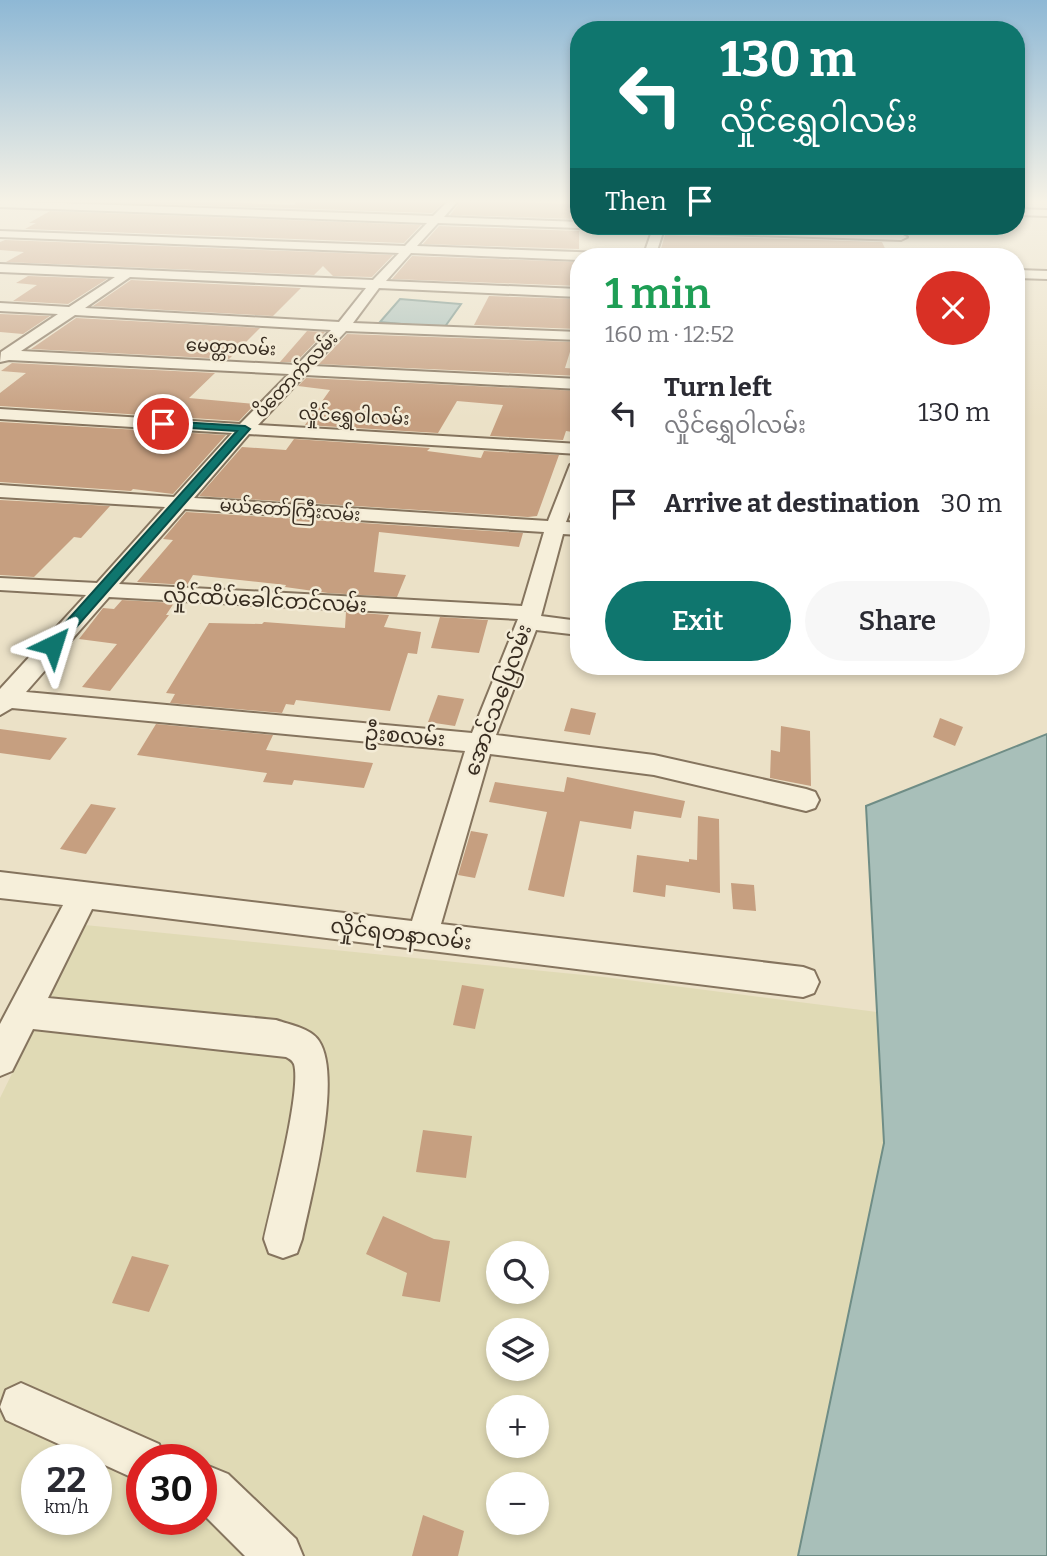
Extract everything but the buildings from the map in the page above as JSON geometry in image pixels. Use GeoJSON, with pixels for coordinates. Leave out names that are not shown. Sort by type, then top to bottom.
{"type":"FeatureCollection","features":[{"type":"Feature","properties":{"kind":"street"},"geometry":{"type":"LineString","coordinates":[[120,274],[570,293]]}},
{"type":"Feature","properties":{"kind":"street"},"geometry":{"type":"LineString","coordinates":[[3,357],[128,274]]}},
{"type":"Feature","properties":{"kind":"street","name":"ပိတောက်လမ်း"},"geometry":{"type":"LineString","coordinates":[[2,701],[298,370],[343,326],[386,274]]}},
{"type":"Feature","properties":{"kind":"street"},"geometry":{"type":"LineString","coordinates":[[1025,274],[1047,275]]}},
{"type":"Feature","properties":{"kind":"street"},"geometry":{"type":"LineString","coordinates":[[0,307],[570,336]]}},
{"type":"Feature","properties":{"kind":"street","name":"မေတ္တာလမ်း"},"geometry":{"type":"LineString","coordinates":[[3,357],[570,384]]}},
{"type":"Feature","properties":{"kind":"street","name":"လှိုင်ရွှေဝါလမ်း"},"geometry":{"type":"LineString","coordinates":[[0,414],[570,448]]}},
{"type":"Feature","properties":{"kind":"street","name":"မယ်တော်ကြီးလမ်း"},"geometry":{"type":"LineString","coordinates":[[0,491],[567,528]]}},
{"type":"Feature","properties":{"kind":"street","name":"အောင်သပြေလမ်း"},"geometry":{"type":"LineString","coordinates":[[422,937],[480,743],[567,528]]}},
{"type":"Feature","properties":{"kind":"street","name":"လှိုင်ထိပ်ခေါင်တင်လမ်း"},"geometry":{"type":"LineString","coordinates":[[0,584],[529,617],[570,626]]}},
{"type":"Feature","properties":{"kind":"street","name":"ဦးစလမ်း"},"geometry":{"type":"LineString","coordinates":[[2,701],[480,743],[654,765],[806,800]]}},
{"type":"Feature","properties":{"kind":"street","name":"လှိုင်ရတနာလမ်း"},"geometry":{"type":"LineString","coordinates":[[0,885],[803,982]]}},
{"type":"Feature","properties":{"kind":"street"},"geometry":{"type":"LineString","coordinates":[[0,1059],[84,895]]}},
{"type":"Feature","properties":{"kind":"street"},"geometry":{"type":"LineString","coordinates":[[24,1012],[276,1037],[299,1044],[310,1056],[312,1090],[283,1239]]}},
{"type":"Feature","properties":{"kind":"street"},"geometry":{"type":"LineString","coordinates":[[21,1405],[126,1452]]}},
{"type":"Feature","properties":{"kind":"street"},"geometry":{"type":"LineString","coordinates":[[217,1495],[279,1556]]}},
{"type":"Feature","properties":{"kind":"shaded area"},"geometry":{"type":"Polygon","coordinates":[[[85,925],[604,977],[877,1012],[884,1143],[798,1556],[0,1556],[0,1098],[85,925]]]}},
{"type":"Feature","properties":{"kind":"water"},"geometry":{"type":"Polygon","coordinates":[[[400,299],[461,304],[444,328],[380,322],[400,299]]]}},
{"type":"Feature","properties":{"kind":"water"},"geometry":{"type":"Polygon","coordinates":[[[1047,734],[1047,1556],[798,1556],[884,1143],[866,806],[1047,734]]]}},
{"type":"Feature","properties":{"kind":"route"},"geometry":{"type":"LineString","coordinates":[[53,645],[245,429],[163,424]]}}]}
